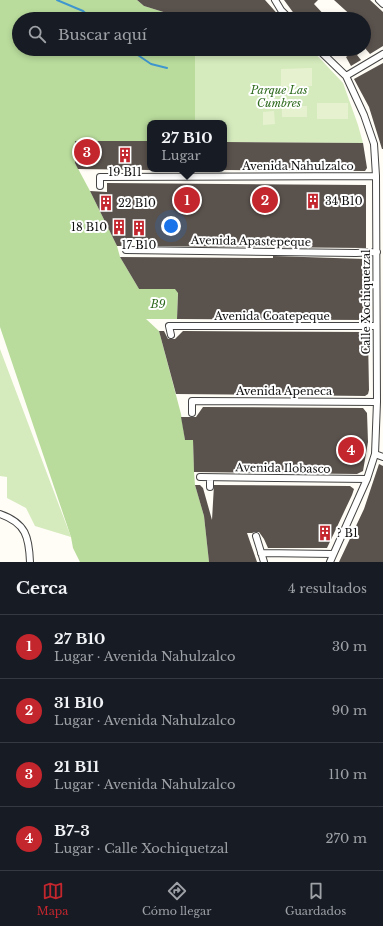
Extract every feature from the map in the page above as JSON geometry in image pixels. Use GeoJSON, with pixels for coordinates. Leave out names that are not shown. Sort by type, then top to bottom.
{"type":"FeatureCollection","features":[{"type":"Feature","properties":{"kind":"street"},"geometry":{"type":"LineString","coordinates":[[275,0],[283,12]]}},
{"type":"Feature","properties":{"kind":"street"},"geometry":{"type":"LineString","coordinates":[[379,0],[383,4]]}},
{"type":"Feature","properties":{"kind":"street"},"geometry":{"type":"LineString","coordinates":[[346,76],[383,54]]}},
{"type":"Feature","properties":{"kind":"street","name":"Calle Xochiquetzal"},"geometry":{"type":"LineString","coordinates":[[325,56],[346,76],[364,115],[374,144],[377,252],[375,454],[367,479],[330,562]]}},
{"type":"Feature","properties":{"kind":"street","name":"Avenida Nahulzalco"},"geometry":{"type":"LineString","coordinates":[[100,186],[100,177],[376,176]]}},
{"type":"Feature","properties":{"kind":"street","name":"Avenida Apastepeque"},"geometry":{"type":"LineString","coordinates":[[126,250],[377,252]]}},
{"type":"Feature","properties":{"kind":"street","name":"Avenida Coatepeque"},"geometry":{"type":"LineString","coordinates":[[171,335],[169,326],[376,326]]}},
{"type":"Feature","properties":{"kind":"street","name":"Avenida Apeneca"},"geometry":{"type":"LineString","coordinates":[[192,413],[192,401],[376,402]]}},
{"type":"Feature","properties":{"kind":"street"},"geometry":{"type":"LineString","coordinates":[[375,454],[383,457]]}},
{"type":"Feature","properties":{"kind":"street","name":"Avenida Ilobasco"},"geometry":{"type":"LineString","coordinates":[[200,478],[367,479]]}},
{"type":"Feature","properties":{"kind":"street"},"geometry":{"type":"LineString","coordinates":[[210,478],[210,487]]}},
{"type":"Feature","properties":{"kind":"street"},"geometry":{"type":"LineString","coordinates":[[0,514],[16,522],[23,530],[28,539],[30,562]]}},
{"type":"Feature","properties":{"kind":"street"},"geometry":{"type":"LineString","coordinates":[[256,536],[264,562]]}},
{"type":"Feature","properties":{"kind":"street"},"geometry":{"type":"LineString","coordinates":[[261,553],[333,554]]}},
{"type":"Feature","properties":{"kind":"green space","name":"B9"},"geometry":{"type":"Polygon","coordinates":[[[0,0],[137,0],[144,6],[163,12],[12,12],[12,56],[195,56],[195,120],[147,120],[147,141],[75,141],[75,163],[117,246],[120,257],[139,289],[178,289],[177,319],[146,319],[159,331],[181,414],[185,440],[193,440],[195,485],[204,516],[209,562],[80,562],[73,548],[71,537],[0,327],[0,0]]]}},
{"type":"Feature","properties":{"kind":"green space","name":"Parque Las Cumbres"},"geometry":{"type":"Polygon","coordinates":[[[195,56],[318,56],[343,83],[363,143],[227,142],[227,120],[195,120],[195,56]]]}},
{"type":"Feature","properties":{"kind":"green space"},"geometry":{"type":"Polygon","coordinates":[[[312,68],[312,86],[281,86],[281,69],[312,68]]]}},
{"type":"Feature","properties":{"kind":"green space"},"geometry":{"type":"Polygon","coordinates":[[[317,103],[348,103],[348,119],[317,119],[317,103]]]}},
{"type":"Feature","properties":{"kind":"green space"},"geometry":{"type":"Polygon","coordinates":[[[282,106],[307,106],[307,117],[282,117],[282,106]]]}},
{"type":"Feature","properties":{"kind":"green space"},"geometry":{"type":"Polygon","coordinates":[[[274,111],[275,124],[263,125],[263,112],[274,111]]]}},
{"type":"Feature","properties":{"kind":"green space"},"geometry":{"type":"Polygon","coordinates":[[[0,349],[71,537],[35,526],[26,508],[7,498],[7,477],[0,476],[0,349]]]}},
{"type":"Feature","properties":{"kind":"building"},"geometry":{"type":"Polygon","coordinates":[[[137,0],[265,0],[276,12],[163,12],[144,6],[137,0]]]}},
{"type":"Feature","properties":{"kind":"building"},"geometry":{"type":"Polygon","coordinates":[[[284,0],[318,0],[314,4],[321,12],[293,12],[284,0]]]}},
{"type":"Feature","properties":{"kind":"building"},"geometry":{"type":"Polygon","coordinates":[[[334,0],[370,0],[383,12],[383,46],[371,53],[371,12],[347,12],[334,0]]]}},
{"type":"Feature","properties":{"kind":"building"},"geometry":{"type":"Polygon","coordinates":[[[358,56],[361,60],[351,66],[346,57],[358,56]]]}},
{"type":"Feature","properties":{"kind":"building"},"geometry":{"type":"Polygon","coordinates":[[[383,63],[382,149],[369,107],[354,79],[383,63]]]}},
{"type":"Feature","properties":{"kind":"building"},"geometry":{"type":"Polygon","coordinates":[[[75,141],[147,141],[147,170],[78,169],[75,163],[75,141]]]}},
{"type":"Feature","properties":{"kind":"building"},"geometry":{"type":"Polygon","coordinates":[[[227,142],[363,143],[367,168],[365,171],[227,170],[227,142]]]}},
{"type":"Feature","properties":{"kind":"building"},"geometry":{"type":"Polygon","coordinates":[[[107,183],[366,185],[366,248],[138,246],[138,240],[123,240],[123,246],[117,246],[90,191],[107,192],[107,183]]]}},
{"type":"Feature","properties":{"kind":"building"},"geometry":{"type":"Polygon","coordinates":[[[273,256],[365,259],[368,262],[369,320],[177,319],[178,293],[175,289],[139,289],[120,257],[273,258],[273,256]]]}},
{"type":"Feature","properties":{"kind":"building"},"geometry":{"type":"Polygon","coordinates":[[[159,331],[164,331],[168,339],[175,339],[183,331],[364,332],[368,337],[368,394],[365,396],[176,394],[159,331]]]}},
{"type":"Feature","properties":{"kind":"building"},"geometry":{"type":"Polygon","coordinates":[[[203,407],[363,408],[367,413],[368,442],[363,471],[357,474],[194,472],[193,440],[185,440],[181,417],[196,417],[203,407]]]}},
{"type":"Feature","properties":{"kind":"building"},"geometry":{"type":"Polygon","coordinates":[[[379,464],[383,466],[383,562],[339,562],[364,509],[379,464]]]}},
{"type":"Feature","properties":{"kind":"building"},"geometry":{"type":"Polygon","coordinates":[[[195,485],[200,485],[203,488],[212,520],[214,485],[350,486],[354,489],[327,548],[268,548],[259,532],[255,532],[247,533],[257,562],[209,562],[204,516],[195,485]]]}},
{"type":"Feature","properties":{"kind":"waterway"},"geometry":{"type":"LineString","coordinates":[[57,0],[84,12]]}},
{"type":"Feature","properties":{"kind":"waterway"},"geometry":{"type":"LineString","coordinates":[[139,56],[151,64],[167,68]]}},
{"type":"Feature","properties":{"kind":"place","name":"21 B11"},"geometry":{"type":"Point","coordinates":[87,152]}},
{"type":"Feature","properties":{"kind":"place","name":"19 B11"},"geometry":{"type":"Point","coordinates":[125,155]}},
{"type":"Feature","properties":{"kind":"place","name":"27 B10"},"geometry":{"type":"Point","coordinates":[187,200]}},
{"type":"Feature","properties":{"kind":"place","name":"31 B10"},"geometry":{"type":"Point","coordinates":[265,200]}},
{"type":"Feature","properties":{"kind":"place","name":"34 B10"},"geometry":{"type":"Point","coordinates":[313,201]}},
{"type":"Feature","properties":{"kind":"place","name":"22 B10"},"geometry":{"type":"Point","coordinates":[106,203]}},
{"type":"Feature","properties":{"kind":"place","name":"18 B10"},"geometry":{"type":"Point","coordinates":[119,227]}},
{"type":"Feature","properties":{"kind":"place","name":"17 B10"},"geometry":{"type":"Point","coordinates":[139,228]}},
{"type":"Feature","properties":{"kind":"place","name":"B7-3"},"geometry":{"type":"Point","coordinates":[351,450]}},
{"type":"Feature","properties":{"kind":"place","name":"? B1"},"geometry":{"type":"Point","coordinates":[325,533]}}]}
